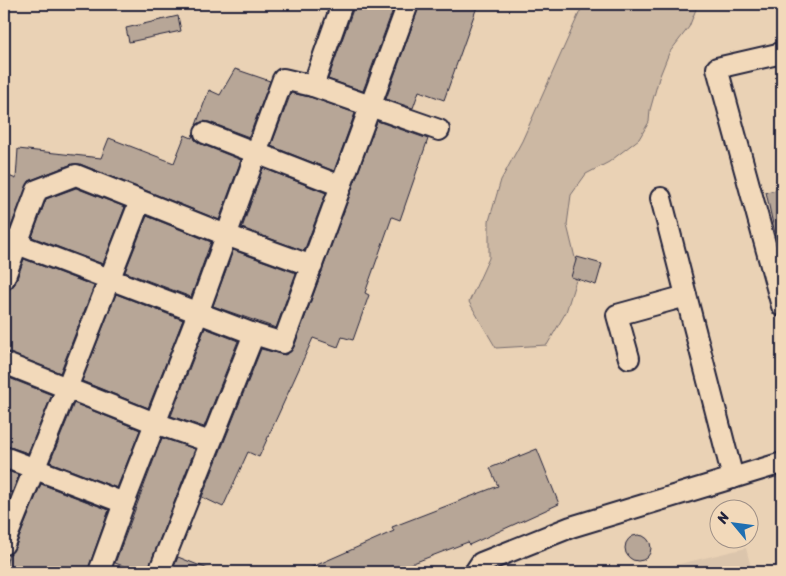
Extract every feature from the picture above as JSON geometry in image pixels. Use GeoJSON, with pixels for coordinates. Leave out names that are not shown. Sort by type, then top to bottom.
{"type":"FeatureCollection","features":[{"type":"Feature","properties":{"kind":"street"},"geometry":{"type":"LineString","coordinates":[[313,86],[342,4]]}},
{"type":"Feature","properties":{"kind":"street"},"geometry":{"type":"LineString","coordinates":[[10,241],[284,344],[408,4]]}},
{"type":"Feature","properties":{"kind":"street"},"geometry":{"type":"LineString","coordinates":[[782,53],[717,68],[776,259],[782,306]]}},
{"type":"Feature","properties":{"kind":"street"},"geometry":{"type":"LineString","coordinates":[[99,572],[198,313],[283,79],[313,86],[439,130]]}},
{"type":"Feature","properties":{"kind":"street"},"geometry":{"type":"LineString","coordinates":[[205,133],[341,186]]}},
{"type":"Feature","properties":{"kind":"street"},"geometry":{"type":"LineString","coordinates":[[4,279],[10,241],[37,190],[76,176],[226,235],[312,266]]}},
{"type":"Feature","properties":{"kind":"street"},"geometry":{"type":"LineString","coordinates":[[661,198],[733,478]]}},
{"type":"Feature","properties":{"kind":"street"},"geometry":{"type":"LineString","coordinates":[[4,540],[35,469],[140,201]]}},
{"type":"Feature","properties":{"kind":"street"},"geometry":{"type":"LineString","coordinates":[[629,358],[617,315],[686,296]]}},
{"type":"Feature","properties":{"kind":"street"},"geometry":{"type":"LineString","coordinates":[[159,572],[254,334]]}},
{"type":"Feature","properties":{"kind":"street"},"geometry":{"type":"LineString","coordinates":[[4,363],[155,423],[210,442]]}},
{"type":"Feature","properties":{"kind":"street"},"geometry":{"type":"LineString","coordinates":[[4,457],[124,503]]}},
{"type":"Feature","properties":{"kind":"street"},"geometry":{"type":"LineString","coordinates":[[458,572],[478,568],[571,527],[782,463]]}},
{"type":"Feature","properties":{"kind":"shaded area"},"geometry":{"type":"Polygon","coordinates":[[[582,4],[698,4],[689,27],[669,53],[659,78],[650,110],[649,122],[639,139],[609,162],[586,174],[571,195],[567,225],[576,262],[576,280],[566,312],[547,345],[496,348],[469,302],[489,258],[489,221],[501,180],[522,141],[582,4]]]}},
{"type":"Feature","properties":{"kind":"shaded area"},"geometry":{"type":"Polygon","coordinates":[[[746,548],[752,572],[646,572],[746,548]]]}},
{"type":"Feature","properties":{"kind":"building"},"geometry":{"type":"Polygon","coordinates":[[[355,4],[395,4],[363,91],[328,79],[355,4]]]}},
{"type":"Feature","properties":{"kind":"building"},"geometry":{"type":"Polygon","coordinates":[[[420,4],[478,4],[444,100],[419,91],[413,108],[386,99],[420,4]]]}},
{"type":"Feature","properties":{"kind":"building"},"geometry":{"type":"Polygon","coordinates":[[[178,16],[181,31],[129,42],[126,28],[178,16]]]}},
{"type":"Feature","properties":{"kind":"building"},"geometry":{"type":"Polygon","coordinates":[[[235,69],[270,81],[249,137],[209,122],[203,121],[196,125],[209,90],[220,95],[235,69]]]}},
{"type":"Feature","properties":{"kind":"building"},"geometry":{"type":"Polygon","coordinates":[[[291,93],[310,97],[355,113],[334,171],[271,146],[291,93]]]}},
{"type":"Feature","properties":{"kind":"building"},"geometry":{"type":"Polygon","coordinates":[[[377,121],[428,139],[400,220],[392,217],[365,293],[369,295],[353,340],[342,337],[338,347],[313,338],[259,457],[248,452],[223,507],[202,497],[261,349],[285,355],[294,347],[377,121]]]}},
{"type":"Feature","properties":{"kind":"building"},"geometry":{"type":"Polygon","coordinates":[[[193,134],[195,140],[201,144],[241,160],[219,220],[80,164],[72,164],[29,181],[10,229],[4,227],[4,174],[16,179],[18,149],[101,158],[109,138],[174,163],[185,135],[192,138],[193,134]]]}},
{"type":"Feature","properties":{"kind":"building"},"geometry":{"type":"Polygon","coordinates":[[[263,168],[326,193],[304,251],[242,228],[263,168]]]}},
{"type":"Feature","properties":{"kind":"building"},"geometry":{"type":"Polygon","coordinates":[[[76,188],[125,207],[103,264],[32,237],[46,199],[76,188]]]}},
{"type":"Feature","properties":{"kind":"building"},"geometry":{"type":"Polygon","coordinates":[[[782,189],[782,237],[776,238],[766,192],[782,189]]]}},
{"type":"Feature","properties":{"kind":"building"},"geometry":{"type":"Polygon","coordinates":[[[147,216],[211,242],[191,297],[125,272],[147,216]]]}},
{"type":"Feature","properties":{"kind":"building"},"geometry":{"type":"Polygon","coordinates":[[[233,250],[296,273],[276,328],[213,306],[233,250]]]}},
{"type":"Feature","properties":{"kind":"building"},"geometry":{"type":"Polygon","coordinates":[[[577,257],[602,264],[596,285],[571,277],[577,257]]]}},
{"type":"Feature","properties":{"kind":"building"},"geometry":{"type":"Polygon","coordinates":[[[24,259],[94,286],[60,373],[4,351],[4,291],[15,284],[24,259]]]}},
{"type":"Feature","properties":{"kind":"building"},"geometry":{"type":"Polygon","coordinates":[[[116,294],[183,320],[148,408],[82,381],[116,294]]]}},
{"type":"Feature","properties":{"kind":"building"},"geometry":{"type":"Polygon","coordinates":[[[205,328],[238,341],[204,427],[171,416],[205,328]]]}},
{"type":"Feature","properties":{"kind":"building"},"geometry":{"type":"Polygon","coordinates":[[[4,376],[52,395],[28,453],[4,445],[4,376]]]}},
{"type":"Feature","properties":{"kind":"building"},"geometry":{"type":"Polygon","coordinates":[[[74,403],[140,430],[117,488],[50,462],[74,403]]]}},
{"type":"Feature","properties":{"kind":"building"},"geometry":{"type":"Polygon","coordinates":[[[162,438],[195,449],[147,572],[123,572],[126,567],[115,563],[162,438]]]}},
{"type":"Feature","properties":{"kind":"building"},"geometry":{"type":"Polygon","coordinates":[[[537,449],[559,504],[469,545],[468,542],[390,572],[301,572],[394,531],[392,527],[498,486],[490,468],[537,449]]]}},
{"type":"Feature","properties":{"kind":"building"},"geometry":{"type":"Polygon","coordinates":[[[4,470],[19,475],[12,493],[4,490],[4,470]]]}},
{"type":"Feature","properties":{"kind":"building"},"geometry":{"type":"Polygon","coordinates":[[[41,484],[109,510],[87,572],[4,572],[9,554],[15,548],[41,484]]]}},
{"type":"Feature","properties":{"kind":"building"},"geometry":{"type":"Polygon","coordinates":[[[638,535],[647,539],[651,548],[647,557],[638,561],[629,557],[625,548],[629,539],[638,535]]]}},
{"type":"Feature","properties":{"kind":"building"},"geometry":{"type":"Polygon","coordinates":[[[178,557],[213,571],[172,572],[178,557]]]}}]}
